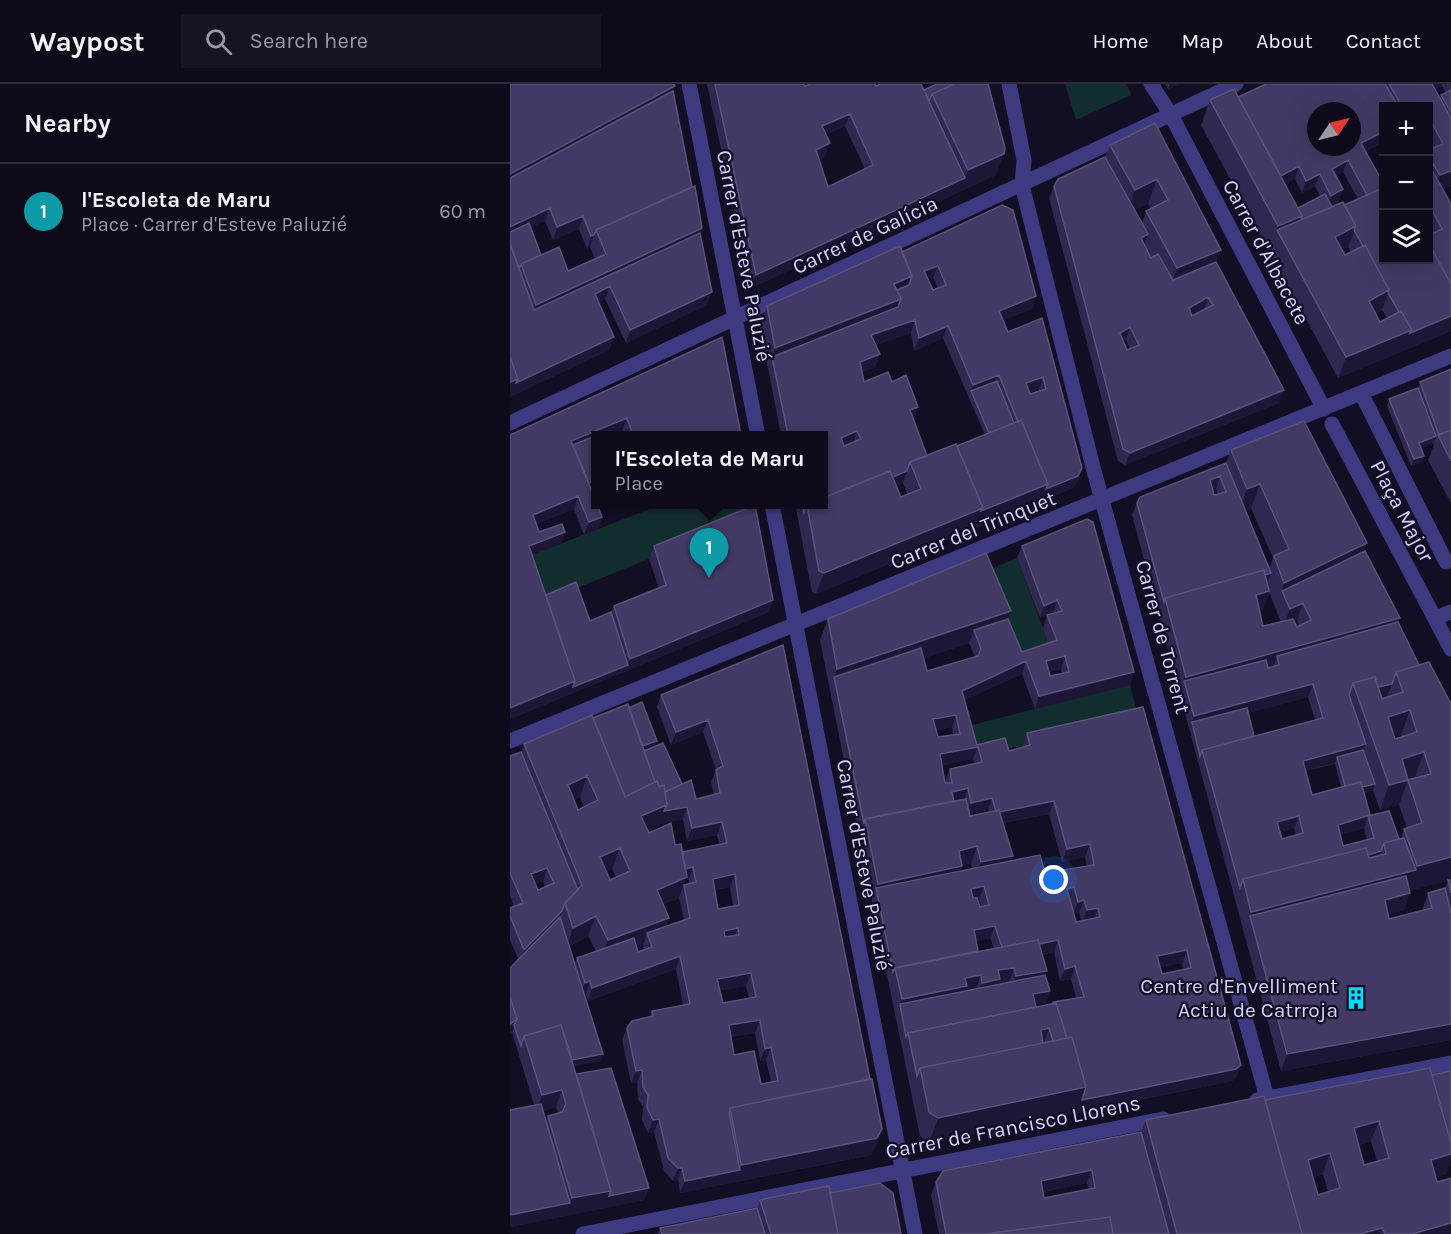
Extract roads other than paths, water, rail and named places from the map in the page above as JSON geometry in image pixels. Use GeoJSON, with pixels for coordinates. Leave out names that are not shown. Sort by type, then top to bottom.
{"type":"FeatureCollection","features":[{"type":"Feature","properties":{"kind":"street","name":"Carrer d'Esteve Paluzié"},"geometry":{"type":"LineString","coordinates":[[688,84],[757,431]]}},
{"type":"Feature","properties":{"kind":"street","name":"Carrer de Torrent"},"geometry":{"type":"LineString","coordinates":[[1009,84],[1024,160],[1022,185],[1102,499],[1267,1098]]}},
{"type":"Feature","properties":{"kind":"street","name":"Carrer d'Albacete"},"geometry":{"type":"LineString","coordinates":[[1151,84],[1171,115],[1324,409]]}},
{"type":"Feature","properties":{"kind":"street","name":"Carrer de Galícia"},"geometry":{"type":"LineString","coordinates":[[510,423],[1236,84]]}},
{"type":"Feature","properties":{"kind":"street","name":"Carrer del Trinquet"},"geometry":{"type":"LineString","coordinates":[[510,741],[796,626],[1451,356]]}},
{"type":"Feature","properties":{"kind":"street"},"geometry":{"type":"LineString","coordinates":[[1361,393],[1446,562]]}},
{"type":"Feature","properties":{"kind":"street","name":"Plaça Major"},"geometry":{"type":"LineString","coordinates":[[1332,424],[1451,649]]}},
{"type":"Feature","properties":{"kind":"street","name":"Carrer d'Esteve Paluzié"},"geometry":{"type":"LineString","coordinates":[[773,509],[915,1234]]}},
{"type":"Feature","properties":{"kind":"street"},"geometry":{"type":"LineString","coordinates":[[1435,618],[1451,612]]}},
{"type":"Feature","properties":{"kind":"street"},"geometry":{"type":"LineString","coordinates":[[1245,1103],[1451,1063]]}},
{"type":"Feature","properties":{"kind":"street","name":"Carrer de Francisco Llorens"},"geometry":{"type":"LineString","coordinates":[[583,1234],[1178,1116]]}},
{"type":"Feature","properties":{"kind":"place","name":"l'Escoleta de Maru"},"geometry":{"type":"Point","coordinates":[709,578]}},
{"type":"Feature","properties":{"kind":"place","name":"Centre d'Envelliment Actiu de Catrroja"},"geometry":{"type":"Point","coordinates":[1356,998]}}]}
